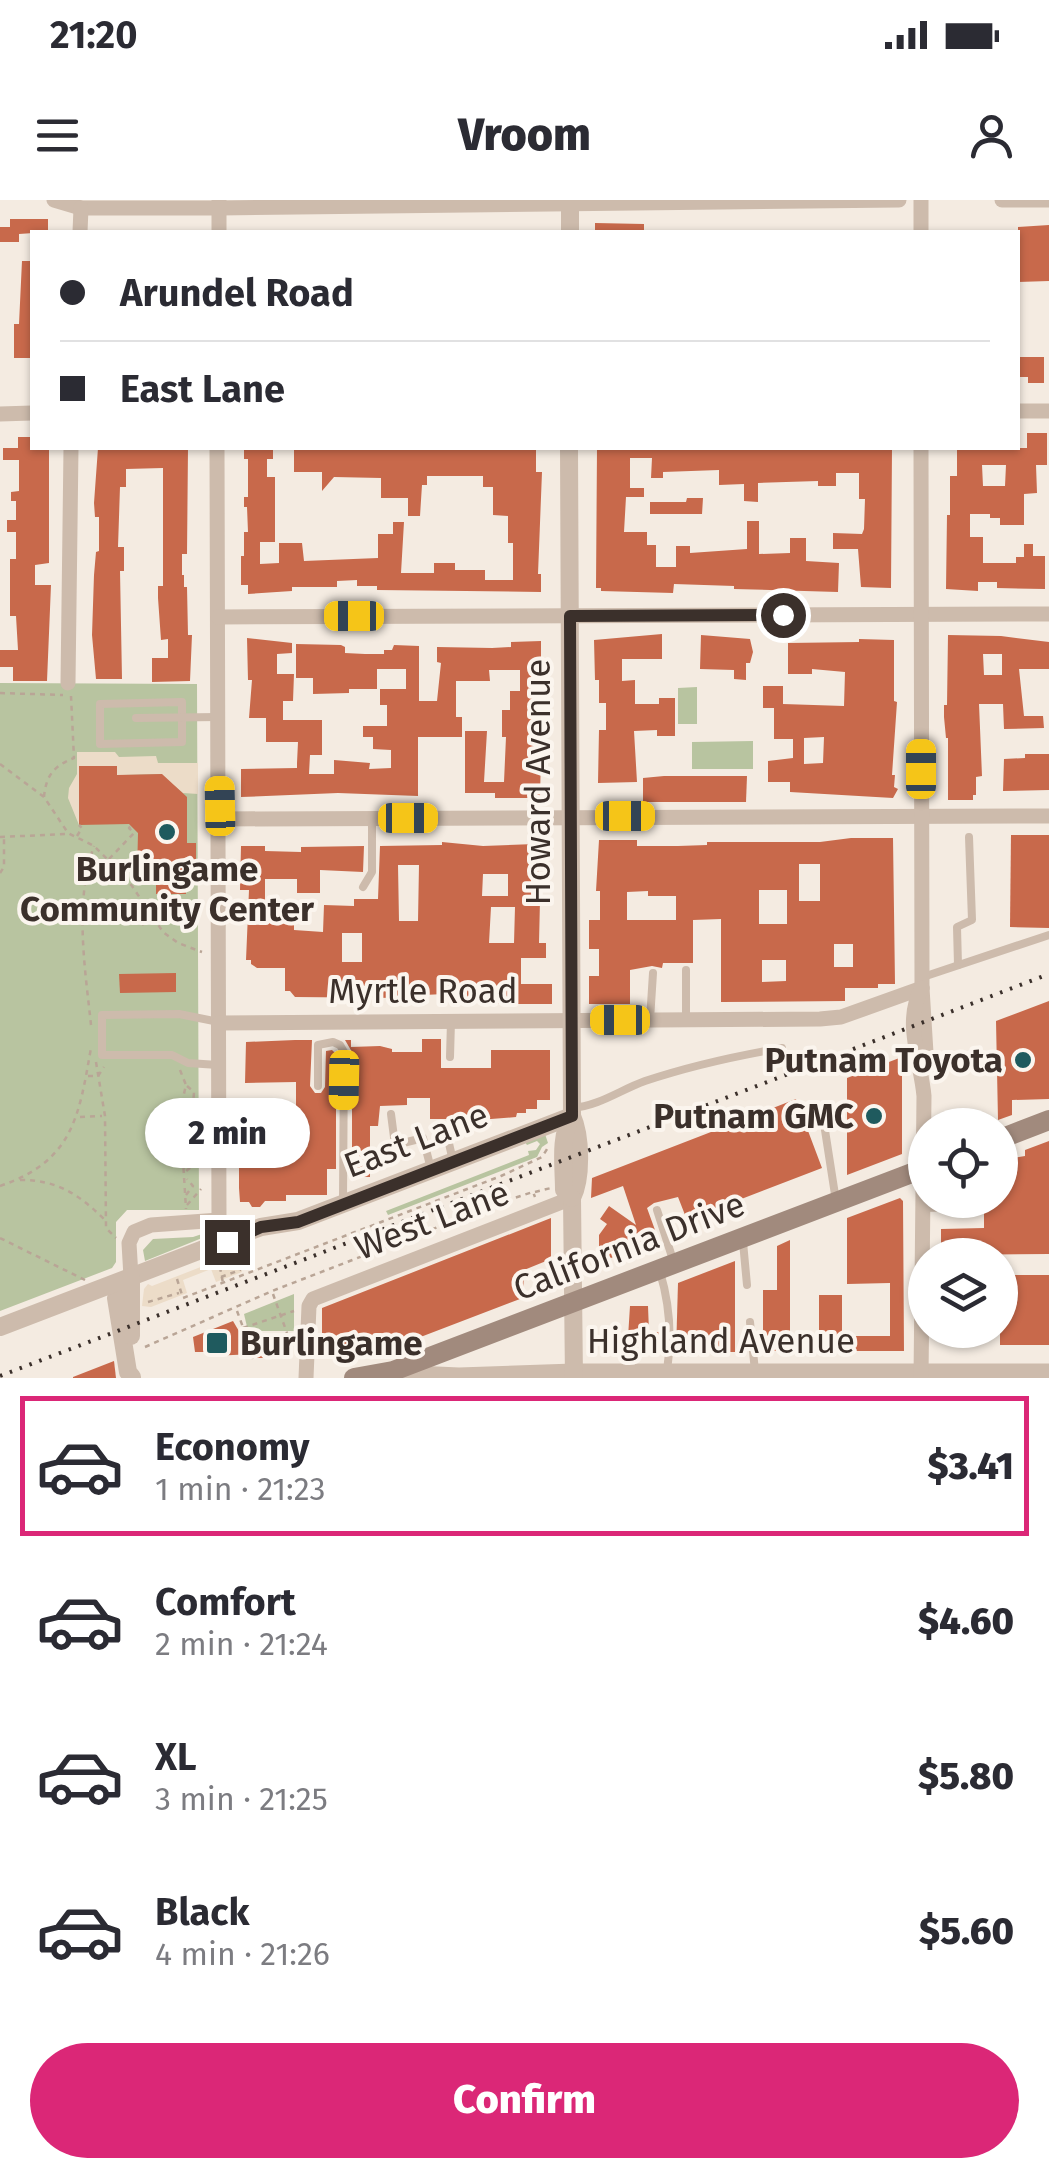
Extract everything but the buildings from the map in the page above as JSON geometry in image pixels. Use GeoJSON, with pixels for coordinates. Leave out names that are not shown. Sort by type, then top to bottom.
{"type":"FeatureCollection","features":[{"type":"Feature","properties":{"kind":"main road"},"geometry":{"type":"LineString","coordinates":[[1018,1132],[1049,1120]]}},
{"type":"Feature","properties":{"kind":"main road","name":"California Drive"},"geometry":{"type":"LineString","coordinates":[[354,1378],[393,1372],[908,1174]]}},
{"type":"Feature","properties":{"kind":"street"},"geometry":{"type":"LineString","coordinates":[[54,200],[81,208],[899,200]]}},
{"type":"Feature","properties":{"kind":"street"},"geometry":{"type":"LineString","coordinates":[[921,200],[921,230]]}},
{"type":"Feature","properties":{"kind":"street"},"geometry":{"type":"LineString","coordinates":[[1002,200],[1049,200]]}},
{"type":"Feature","properties":{"kind":"street"},"geometry":{"type":"LineString","coordinates":[[570,202],[570,230]]}},
{"type":"Feature","properties":{"kind":"street"},"geometry":{"type":"LineString","coordinates":[[219,204],[219,230]]}},
{"type":"Feature","properties":{"kind":"street"},"geometry":{"type":"LineString","coordinates":[[80,230],[81,208]]}},
{"type":"Feature","properties":{"kind":"street"},"geometry":{"type":"LineString","coordinates":[[1020,412],[1049,412]]}},
{"type":"Feature","properties":{"kind":"street"},"geometry":{"type":"LineString","coordinates":[[0,414],[30,413]]}},
{"type":"Feature","properties":{"kind":"street"},"geometry":{"type":"LineString","coordinates":[[68,683],[71,450]]}},
{"type":"Feature","properties":{"kind":"street"},"geometry":{"type":"LineString","coordinates":[[217,450],[218,1220],[222,1249]]}},
{"type":"Feature","properties":{"kind":"street","name":"Howard Avenue"},"geometry":{"type":"LineString","coordinates":[[569,450],[572,1112],[564,1128],[564,1190],[572,1198],[574,1374]]}},
{"type":"Feature","properties":{"kind":"street"},"geometry":{"type":"LineString","coordinates":[[922,450],[922,983],[914,1003],[915,1056],[921,1068],[922,1108]]}},
{"type":"Feature","properties":{"kind":"street"},"geometry":{"type":"LineString","coordinates":[[218,617],[1049,614]]}},
{"type":"Feature","properties":{"kind":"street"},"geometry":{"type":"LineString","coordinates":[[220,819],[1049,816]]}},
{"type":"Feature","properties":{"kind":"street","name":"Myrtle Road"},"geometry":{"type":"LineString","coordinates":[[220,1022],[841,1017],[922,983]]}},
{"type":"Feature","properties":{"kind":"street","name":"East Lane"},"geometry":{"type":"LineString","coordinates":[[0,1327],[131,1277],[222,1249],[261,1227],[298,1222],[572,1112]]}},
{"type":"Feature","properties":{"kind":"street","name":"West Lane"},"geometry":{"type":"LineString","coordinates":[[306,1378],[308,1306],[314,1298],[572,1198]]}},
{"type":"Feature","properties":{"kind":"street"},"geometry":{"type":"LineString","coordinates":[[132,1378],[116,1298],[131,1277],[129,1243],[134,1232],[152,1224],[218,1220]]}},
{"type":"Feature","properties":{"kind":"street"},"geometry":{"type":"LineString","coordinates":[[921,1374],[922,1348]]}},
{"type":"Feature","properties":{"kind":"street","name":"Highland Avenue"},"geometry":{"type":"LineString","coordinates":[[393,1372],[459,1377],[667,1371],[1049,1371]]}},
{"type":"Feature","properties":{"kind":"lane"},"geometry":{"type":"LineString","coordinates":[[182,702],[181,717],[182,742],[100,744],[100,704],[182,702]]}},
{"type":"Feature","properties":{"kind":"lane"},"geometry":{"type":"LineString","coordinates":[[136,718],[218,717]]}},
{"type":"Feature","properties":{"kind":"lane"},"geometry":{"type":"LineString","coordinates":[[363,887],[372,872],[372,818]]}},
{"type":"Feature","properties":{"kind":"lane"},"geometry":{"type":"LineString","coordinates":[[958,965],[957,926],[972,920],[969,838]]}},
{"type":"Feature","properties":{"kind":"lane"},"geometry":{"type":"LineString","coordinates":[[922,983],[958,965],[1049,936]]}},
{"type":"Feature","properties":{"kind":"lane"},"geometry":{"type":"LineString","coordinates":[[686,970],[686,1020]]}},
{"type":"Feature","properties":{"kind":"lane"},"geometry":{"type":"LineString","coordinates":[[650,1020],[653,973]]}},
{"type":"Feature","properties":{"kind":"lane"},"geometry":{"type":"LineString","coordinates":[[218,1064],[188,1064],[172,1055],[102,1055],[102,1015],[179,1014],[220,1022]]}},
{"type":"Feature","properties":{"kind":"lane"},"geometry":{"type":"LineString","coordinates":[[450,1056],[451,1021]]}},
{"type":"Feature","properties":{"kind":"lane"},"geometry":{"type":"LineString","coordinates":[[318,1086],[318,1045],[340,1045],[344,1052],[343,1204]]}},
{"type":"Feature","properties":{"kind":"lane"},"geometry":{"type":"LineString","coordinates":[[572,1112],[681,1070],[782,1048]]}},
{"type":"Feature","properties":{"kind":"lane"},"geometry":{"type":"LineString","coordinates":[[822,1110],[836,1201]]}},
{"type":"Feature","properties":{"kind":"lane"},"geometry":{"type":"LineString","coordinates":[[391,1114],[395,1145],[423,1138],[431,1169]]}},
{"type":"Feature","properties":{"kind":"lane"},"geometry":{"type":"LineString","coordinates":[[445,1126],[453,1161]]}},
{"type":"Feature","properties":{"kind":"lane"},"geometry":{"type":"LineString","coordinates":[[657,1210],[667,1267],[667,1371]]}},
{"type":"Feature","properties":{"kind":"lane"},"geometry":{"type":"LineString","coordinates":[[742,1238],[747,1285]]}},
{"type":"Feature","properties":{"kind":"lane"},"geometry":{"type":"LineString","coordinates":[[748,1373],[750,1322]]}},
{"type":"Feature","properties":{"kind":"path"},"geometry":{"type":"LineString","coordinates":[[0,693],[72,696],[74,758],[53,769],[44,797]]}},
{"type":"Feature","properties":{"kind":"path"},"geometry":{"type":"LineString","coordinates":[[0,764],[44,797],[68,834]]}},
{"type":"Feature","properties":{"kind":"path"},"geometry":{"type":"LineString","coordinates":[[76,838],[82,828],[79,825]]}},
{"type":"Feature","properties":{"kind":"path"},"geometry":{"type":"LineString","coordinates":[[108,860],[134,833],[131,826]]}},
{"type":"Feature","properties":{"kind":"path"},"geometry":{"type":"LineString","coordinates":[[0,873],[4,867],[2,837],[68,834],[94,846],[132,886],[152,918],[178,943],[202,952]]}},
{"type":"Feature","properties":{"kind":"path"},"geometry":{"type":"LineString","coordinates":[[94,846],[86,876],[83,941],[92,1040],[105,1116],[106,1228],[116,1238]]}},
{"type":"Feature","properties":{"kind":"path"},"geometry":{"type":"LineString","coordinates":[[86,876],[113,865]]}},
{"type":"Feature","properties":{"kind":"path"},"geometry":{"type":"LineString","coordinates":[[142,925],[152,918]]}},
{"type":"Feature","properties":{"kind":"path"},"geometry":{"type":"LineString","coordinates":[[83,941],[90,940]]}},
{"type":"Feature","properties":{"kind":"path"},"geometry":{"type":"LineString","coordinates":[[0,1186],[18,1180],[54,1155],[78,1117],[92,1040]]}},
{"type":"Feature","properties":{"kind":"path"},"geometry":{"type":"LineString","coordinates":[[172,1055],[186,1085],[194,1092],[192,1120],[180,1130]]}},
{"type":"Feature","properties":{"kind":"path"},"geometry":{"type":"LineString","coordinates":[[86,1076],[98,1076]]}},
{"type":"Feature","properties":{"kind":"path"},"geometry":{"type":"LineString","coordinates":[[186,1085],[180,1112],[186,1209],[202,1189]]}},
{"type":"Feature","properties":{"kind":"path"},"geometry":{"type":"LineString","coordinates":[[185,1095],[194,1099]]}},
{"type":"Feature","properties":{"kind":"path"},"geometry":{"type":"LineString","coordinates":[[78,1117],[105,1116]]}},
{"type":"Feature","properties":{"kind":"path"},"geometry":{"type":"LineString","coordinates":[[192,1120],[202,1121]]}},
{"type":"Feature","properties":{"kind":"path"},"geometry":{"type":"LineString","coordinates":[[180,1141],[202,1140]]}},
{"type":"Feature","properties":{"kind":"path"},"geometry":{"type":"LineString","coordinates":[[178,1279],[183,1298],[501,1176],[542,1157],[550,1145]]}},
{"type":"Feature","properties":{"kind":"path"},"geometry":{"type":"LineString","coordinates":[[180,1153],[189,1156],[191,1167],[185,1175]]}},
{"type":"Feature","properties":{"kind":"path"},"geometry":{"type":"LineString","coordinates":[[18,1180],[43,1180],[66,1187],[106,1220]]}},
{"type":"Feature","properties":{"kind":"path"},"geometry":{"type":"LineString","coordinates":[[145,1347],[272,1291],[508,1200],[553,1187]]}},
{"type":"Feature","properties":{"kind":"path"},"geometry":{"type":"LineString","coordinates":[[533,1193],[538,1204]]}},
{"type":"Feature","properties":{"kind":"path"},"geometry":{"type":"LineString","coordinates":[[0,1238],[90,1283]]}},
{"type":"Feature","properties":{"kind":"path"},"geometry":{"type":"LineString","coordinates":[[222,1249],[222,1283]]}},
{"type":"Feature","properties":{"kind":"path"},"geometry":{"type":"LineString","coordinates":[[221,1276],[240,1270],[238,1262]]}},
{"type":"Feature","properties":{"kind":"path"},"geometry":{"type":"LineString","coordinates":[[272,1291],[288,1335]]}},
{"type":"Feature","properties":{"kind":"path"},"geometry":{"type":"LineString","coordinates":[[147,1302],[181,1292]]}},
{"type":"Feature","properties":{"kind":"path"},"geometry":{"type":"LineString","coordinates":[[237,1309],[246,1336],[297,1335]]}},
{"type":"Feature","properties":{"kind":"path"},"geometry":{"type":"LineString","coordinates":[[243,1328],[297,1310]]}},
{"type":"Feature","properties":{"kind":"green space"},"geometry":{"type":"Polygon","coordinates":[[[0,683],[197,684],[199,1210],[127,1210],[116,1222],[116,1262],[112,1268],[0,1311],[0,683]]]}},
{"type":"Feature","properties":{"kind":"green space"},"geometry":{"type":"Polygon","coordinates":[[[697,687],[697,724],[678,724],[678,688],[697,687]]]}},
{"type":"Feature","properties":{"kind":"green space"},"geometry":{"type":"Polygon","coordinates":[[[753,741],[753,769],[692,769],[692,742],[753,741]]]}},
{"type":"Feature","properties":{"kind":"green space"},"geometry":{"type":"Polygon","coordinates":[[[545,1134],[548,1143],[537,1157],[388,1215],[386,1211],[529,1155],[528,1151],[536,1150],[540,1144],[525,1142],[545,1134]]]}},
{"type":"Feature","properties":{"kind":"green space"},"geometry":{"type":"Polygon","coordinates":[[[205,1233],[207,1236],[145,1261],[143,1250],[153,1239],[205,1233]]]}},
{"type":"Feature","properties":{"kind":"green space"},"geometry":{"type":"Polygon","coordinates":[[[294,1294],[294,1331],[248,1331],[244,1314],[294,1294]]]}},
{"type":"Feature","properties":{"kind":"shaded area"},"geometry":{"type":"Polygon","coordinates":[[[77,752],[156,756],[158,763],[198,763],[198,794],[183,793],[160,774],[124,775],[117,779],[116,766],[79,766],[79,825],[68,798],[77,774],[77,752]]]}},
{"type":"Feature","properties":{"kind":"shaded area"},"geometry":{"type":"Polygon","coordinates":[[[221,1255],[226,1262],[241,1257],[249,1261],[240,1264],[242,1272],[216,1282],[211,1269],[183,1280],[187,1293],[151,1307],[142,1306],[148,1284],[152,1286],[211,1263],[221,1255]]]}},
{"type":"Feature","properties":{"kind":"railway"},"geometry":{"type":"LineString","coordinates":[[0,1376],[1049,974]]}},
{"type":"Feature","properties":{"kind":"place","name":"Burlingame Community Center"},"geometry":{"type":"Point","coordinates":[167,832]}},
{"type":"Feature","properties":{"kind":"place","name":"Putnam Toyota"},"geometry":{"type":"Point","coordinates":[1023,1060]}},
{"type":"Feature","properties":{"kind":"place","name":"Putnam GMC"},"geometry":{"type":"Point","coordinates":[874,1116]}},
{"type":"Feature","properties":{"kind":"place","name":"Burlingame"},"geometry":{"type":"Point","coordinates":[217,1343]}},
{"type":"Feature","properties":{"kind":"route"},"geometry":{"type":"LineString","coordinates":[[227,1242],[261,1227],[298,1222],[572,1116],[570,616],[783,615]]}}]}
